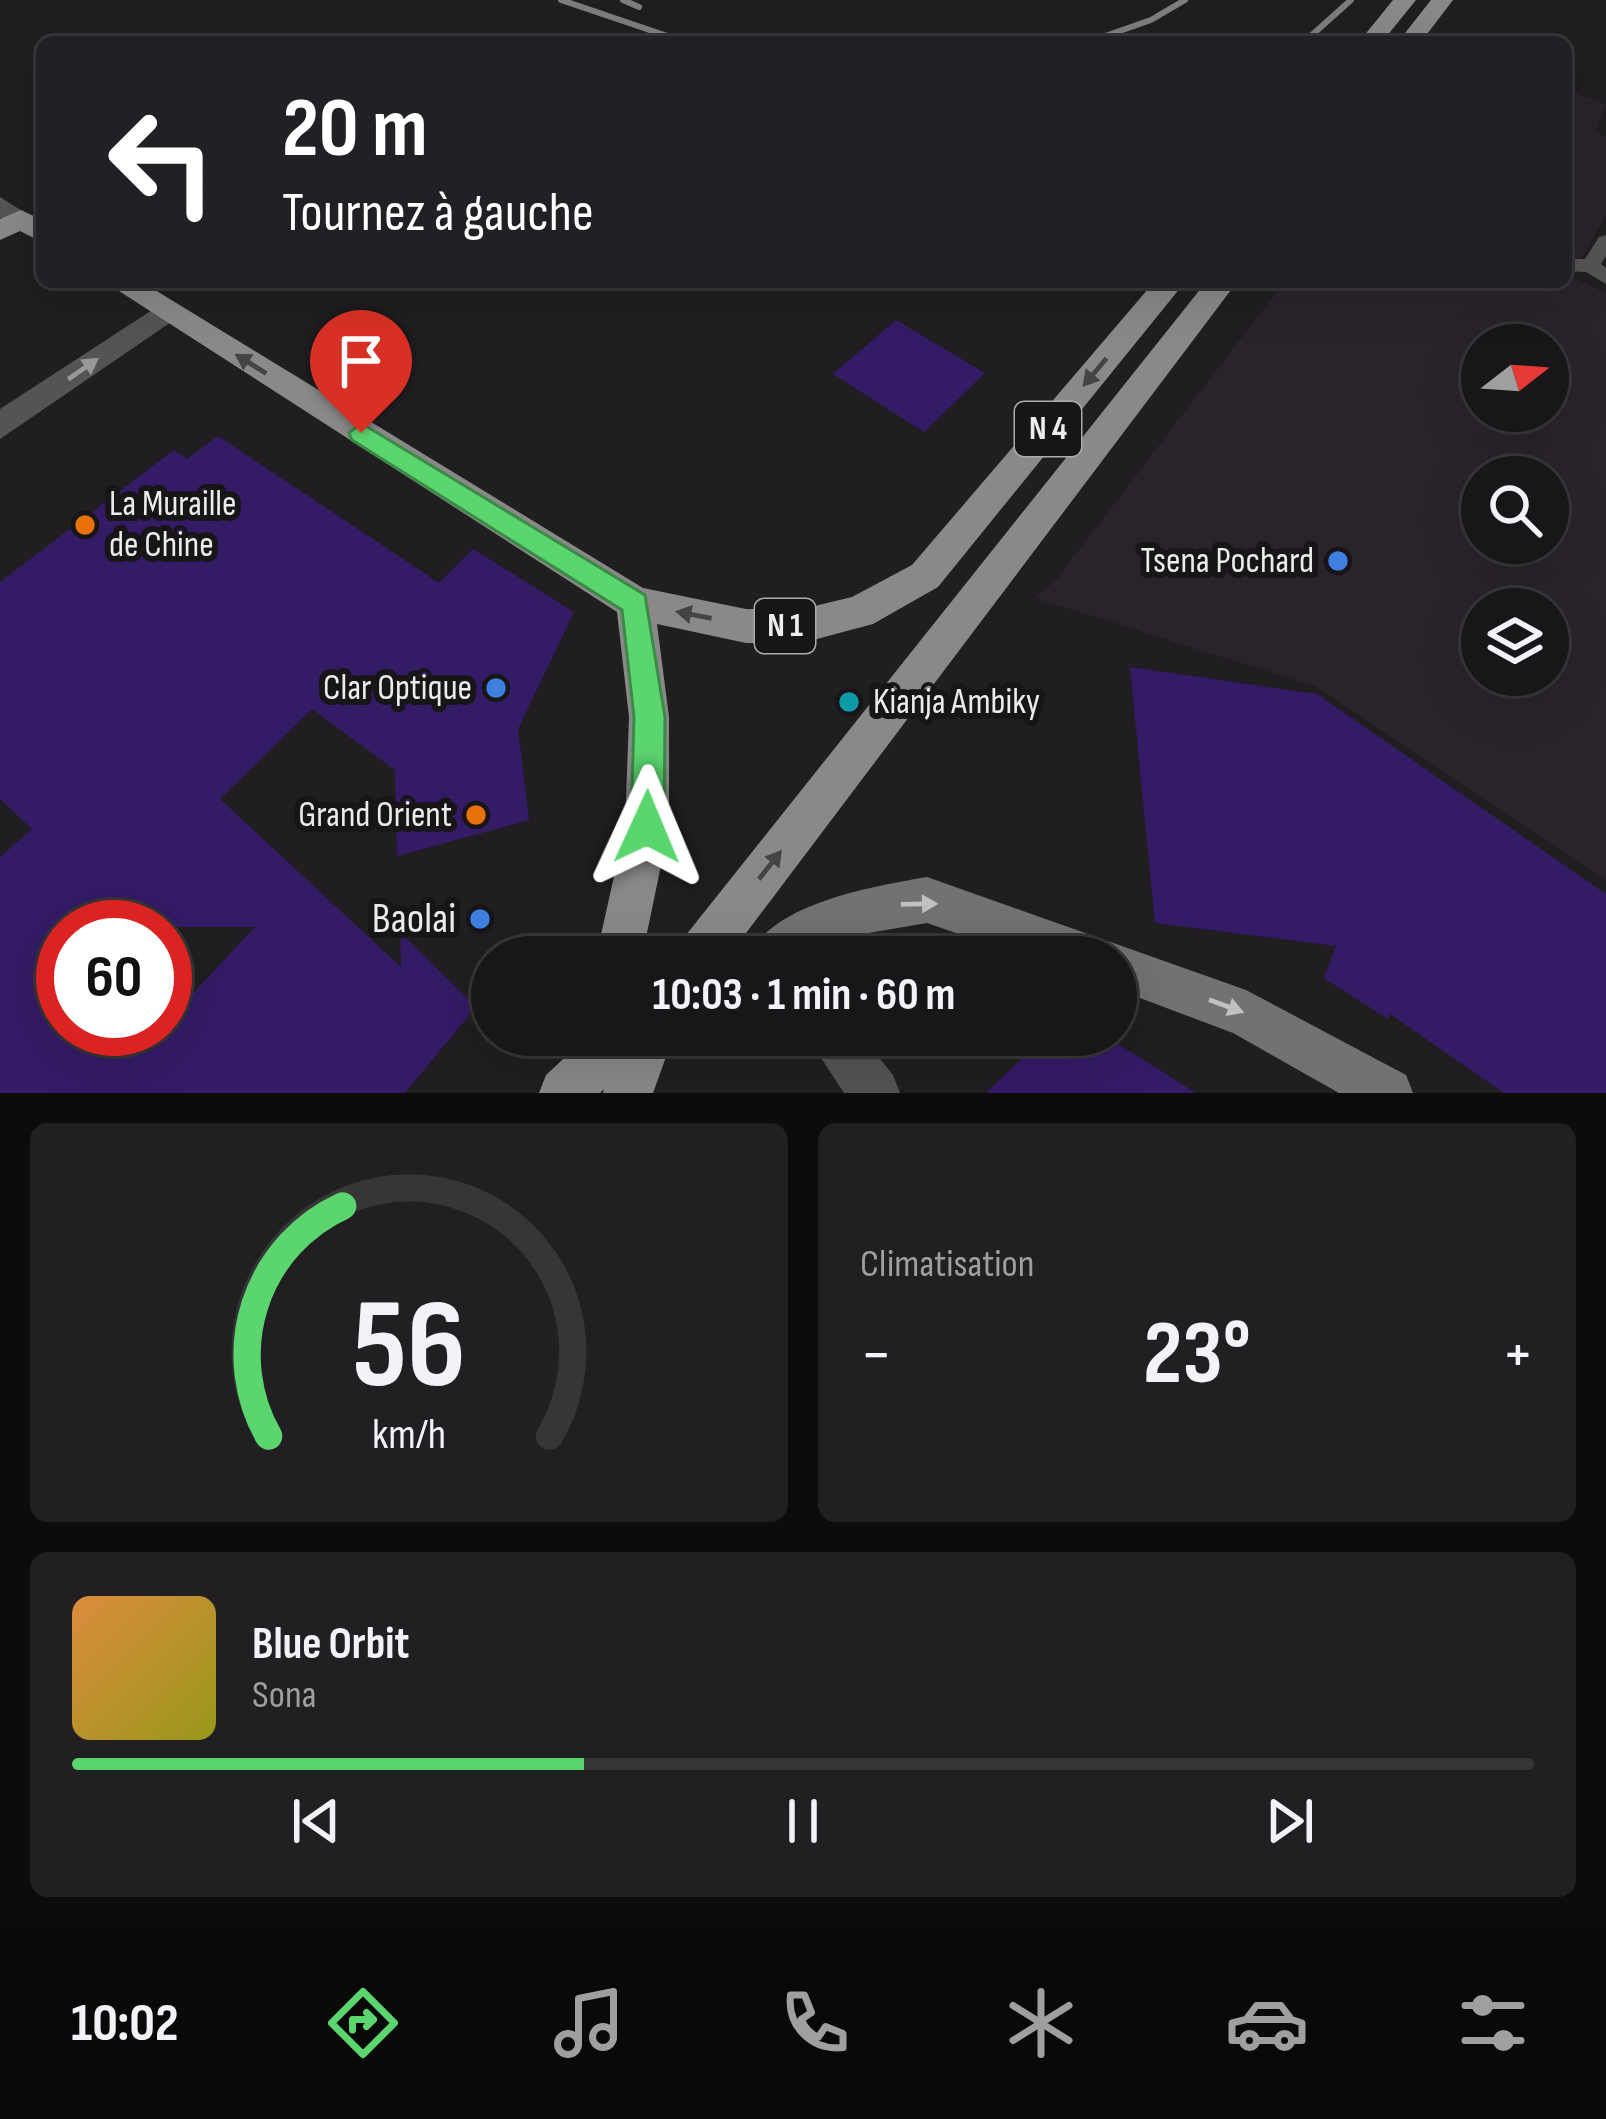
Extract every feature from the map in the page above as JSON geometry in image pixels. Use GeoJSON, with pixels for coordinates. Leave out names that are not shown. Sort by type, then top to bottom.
{"type":"FeatureCollection","features":[{"type":"Feature","properties":{"kind":"main road"},"geometry":{"type":"LineString","coordinates":[[1375,36],[1405,0]]}},
{"type":"Feature","properties":{"kind":"main road"},"geometry":{"type":"LineString","coordinates":[[1414,36],[1442,0]]}},
{"type":"Feature","properties":{"kind":"main road","name":"N 1"},"geometry":{"type":"LineString","coordinates":[[130,288],[635,603],[746,626],[802,626],[860,612],[925,576]]}},
{"type":"Feature","properties":{"kind":"main road","name":"N 4"},"geometry":{"type":"LineString","coordinates":[[925,576],[1165,288]]}},
{"type":"Feature","properties":{"kind":"main road","name":"N 4"},"geometry":{"type":"LineString","coordinates":[[715,936],[1217,288]]}},
{"type":"Feature","properties":{"kind":"main road"},"geometry":{"type":"LineString","coordinates":[[624,936],[647,827],[650,717],[635,603]]}},
{"type":"Feature","properties":{"kind":"main road"},"geometry":{"type":"LineString","coordinates":[[808,936],[844,914],[927,900],[1030,936]]}},
{"type":"Feature","properties":{"kind":"main road"},"geometry":{"type":"LineString","coordinates":[[1137,974],[1246,1014],[1388,1093]]}},
{"type":"Feature","properties":{"kind":"street"},"geometry":{"type":"LineString","coordinates":[[0,427],[166,311]]}},
{"type":"Feature","properties":{"kind":"street"},"geometry":{"type":"LineString","coordinates":[[846,1056],[875,1093]]}},
{"type":"Feature","properties":{"kind":"lane"},"geometry":{"type":"LineString","coordinates":[[1598,272],[1606,241]]}},
{"type":"Feature","properties":{"kind":"shaded area"},"geometry":{"type":"Polygon","coordinates":[[[1572,92],[1606,104],[1595,132],[1606,137],[1606,214],[1581,260],[1572,256],[1572,92]]]}},
{"type":"Feature","properties":{"kind":"shaded area","name":"Tsena Pochard"},"geometry":{"type":"Polygon","coordinates":[[[1572,277],[1606,293],[1606,880],[1317,687],[1035,598],[1056,580],[1279,288],[1572,288],[1572,277]]]}},
{"type":"Feature","properties":{"kind":"building"},"geometry":{"type":"Polygon","coordinates":[[[896,320],[985,373],[924,432],[833,374],[896,320]]]}},
{"type":"Feature","properties":{"kind":"building"},"geometry":{"type":"Polygon","coordinates":[[[218,436],[439,583],[473,549],[574,612],[518,729],[529,820],[397,856],[395,770],[312,709],[220,799],[401,967],[400,932],[471,1002],[471,1013],[405,1093],[0,1093],[0,857],[32,829],[0,799],[0,582],[174,450],[187,459],[218,436]]]}},
{"type":"Feature","properties":{"kind":"building"},"geometry":{"type":"Polygon","coordinates":[[[1130,667],[1317,694],[1606,894],[1606,1093],[1504,1093],[1390,1014],[1388,1019],[1324,978],[1336,946],[1155,923],[1130,667]]]}},
{"type":"Feature","properties":{"kind":"building"},"geometry":{"type":"Polygon","coordinates":[[[1024,1056],[1137,1056],[1196,1093],[986,1093],[1024,1056]]]}},
{"type":"Feature","properties":{"kind":"railway"},"geometry":{"type":"LineString","coordinates":[[561,0],[667,36]]}},
{"type":"Feature","properties":{"kind":"railway"},"geometry":{"type":"LineString","coordinates":[[623,0],[639,7]]}},
{"type":"Feature","properties":{"kind":"railway"},"geometry":{"type":"LineString","coordinates":[[1105,36],[1151,20],[1185,0]]}},
{"type":"Feature","properties":{"kind":"railway"},"geometry":{"type":"LineString","coordinates":[[1310,36],[1351,0]]}},
{"type":"Feature","properties":{"kind":"place","name":"La Muraille de Chine"},"geometry":{"type":"Point","coordinates":[85,525]}},
{"type":"Feature","properties":{"kind":"place","name":"Tsena Pochard"},"geometry":{"type":"Point","coordinates":[1338,561]}},
{"type":"Feature","properties":{"kind":"place","name":"Clar Optique"},"geometry":{"type":"Point","coordinates":[496,688]}},
{"type":"Feature","properties":{"kind":"place","name":"Kianja Ambiky"},"geometry":{"type":"Point","coordinates":[849,702]}},
{"type":"Feature","properties":{"kind":"place","name":"Grand Orient"},"geometry":{"type":"Point","coordinates":[476,815]}},
{"type":"Feature","properties":{"kind":"place","name":"Baolai"},"geometry":{"type":"Point","coordinates":[480,919]}},
{"type":"Feature","properties":{"kind":"route"},"geometry":{"type":"LineString","coordinates":[[361,433],[635,603],[650,717],[647,827]]}}]}
